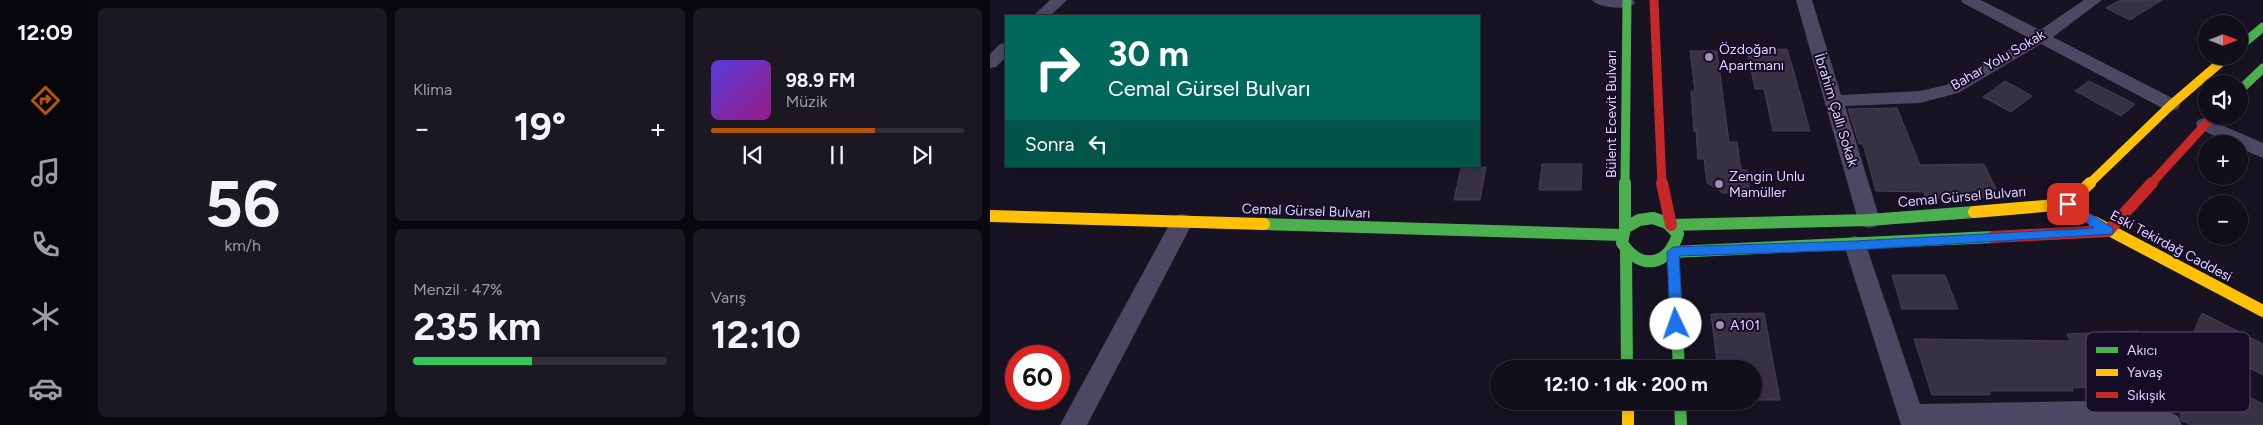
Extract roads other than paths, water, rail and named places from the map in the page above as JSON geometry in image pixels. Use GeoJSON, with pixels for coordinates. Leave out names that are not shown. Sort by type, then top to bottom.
{"type":"FeatureCollection","features":[{"type":"Feature","properties":{"kind":"street"},"geometry":{"type":"LineString","coordinates":[[1042,15],[1059,0]]}},
{"type":"Feature","properties":{"kind":"street"},"geometry":{"type":"LineString","coordinates":[[1600,0],[1627,1]]}},
{"type":"Feature","properties":{"kind":"street"},"geometry":{"type":"LineString","coordinates":[[1654,0],[1661,180],[1671,225],[1678,238],[1673,252],[1679,360]]}},
{"type":"Feature","properties":{"kind":"street","name":"İbrahim Çallı Sokak"},"geometry":{"type":"LineString","coordinates":[[1804,0],[1869,220]]}},
{"type":"Feature","properties":{"kind":"street"},"geometry":{"type":"LineString","coordinates":[[1969,0],[2172,105]]}},
{"type":"Feature","properties":{"kind":"street","name":"Bahar Yolu Sokak"},"geometry":{"type":"LineString","coordinates":[[1834,101],[1920,97],[1952,89],[2040,38],[2094,0]]}},
{"type":"Feature","properties":{"kind":"street","name":"Bülent Ecevit Bulvarı"},"geometry":{"type":"LineString","coordinates":[[1623,232],[1627,1]]}},
{"type":"Feature","properties":{"kind":"street"},"geometry":{"type":"LineString","coordinates":[[2248,40],[2263,27]]}},
{"type":"Feature","properties":{"kind":"street"},"geometry":{"type":"LineString","coordinates":[[990,63],[1005,49]]}},
{"type":"Feature","properties":{"kind":"street"},"geometry":{"type":"LineString","coordinates":[[2076,209],[2172,105],[2218,65]]}},
{"type":"Feature","properties":{"kind":"street"},"geometry":{"type":"LineString","coordinates":[[2248,82],[2263,68]]}},
{"type":"Feature","properties":{"kind":"street"},"geometry":{"type":"LineString","coordinates":[[1626,250],[1631,256],[1649,261],[1666,257],[1673,252],[1855,246],[2108,231],[2204,125]]}},
{"type":"Feature","properties":{"kind":"street"},"geometry":{"type":"LineString","coordinates":[[2218,125],[2263,150]]}},
{"type":"Feature","properties":{"kind":"street","name":"Cemal Gürsel Bulvarı"},"geometry":{"type":"LineString","coordinates":[[1671,225],[1869,220],[2076,209]]}},
{"type":"Feature","properties":{"kind":"street","name":"Eski Tekirdağ Caddesi"},"geometry":{"type":"LineString","coordinates":[[2076,209],[2108,231],[2263,311]]}},
{"type":"Feature","properties":{"kind":"street","name":"Cemal Gürsel Bulvarı"},"geometry":{"type":"LineString","coordinates":[[990,216],[1623,232]]}},
{"type":"Feature","properties":{"kind":"street"},"geometry":{"type":"LineString","coordinates":[[1628,360],[1626,250],[1623,232],[1638,219],[1647,217],[1656,218],[1671,225]]}},
{"type":"Feature","properties":{"kind":"street"},"geometry":{"type":"LineString","coordinates":[[1073,425],[1182,222]]}},
{"type":"Feature","properties":{"kind":"street"},"geometry":{"type":"LineString","coordinates":[[1855,246],[1913,421],[2145,412],[2169,425]]}},
{"type":"Feature","properties":{"kind":"street"},"geometry":{"type":"LineString","coordinates":[[1628,410],[1628,425]]}},
{"type":"Feature","properties":{"kind":"street"},"geometry":{"type":"LineString","coordinates":[[1681,410],[1682,425]]}},
{"type":"Feature","properties":{"kind":"place","name":"Özdoğan Apartmanı"},"geometry":{"type":"Point","coordinates":[1709,57]}},
{"type":"Feature","properties":{"kind":"place","name":"Zengin Unlu Mamüller"},"geometry":{"type":"Point","coordinates":[1719,184]}},
{"type":"Feature","properties":{"kind":"place","name":"A101"},"geometry":{"type":"Point","coordinates":[1720,325]}}]}
